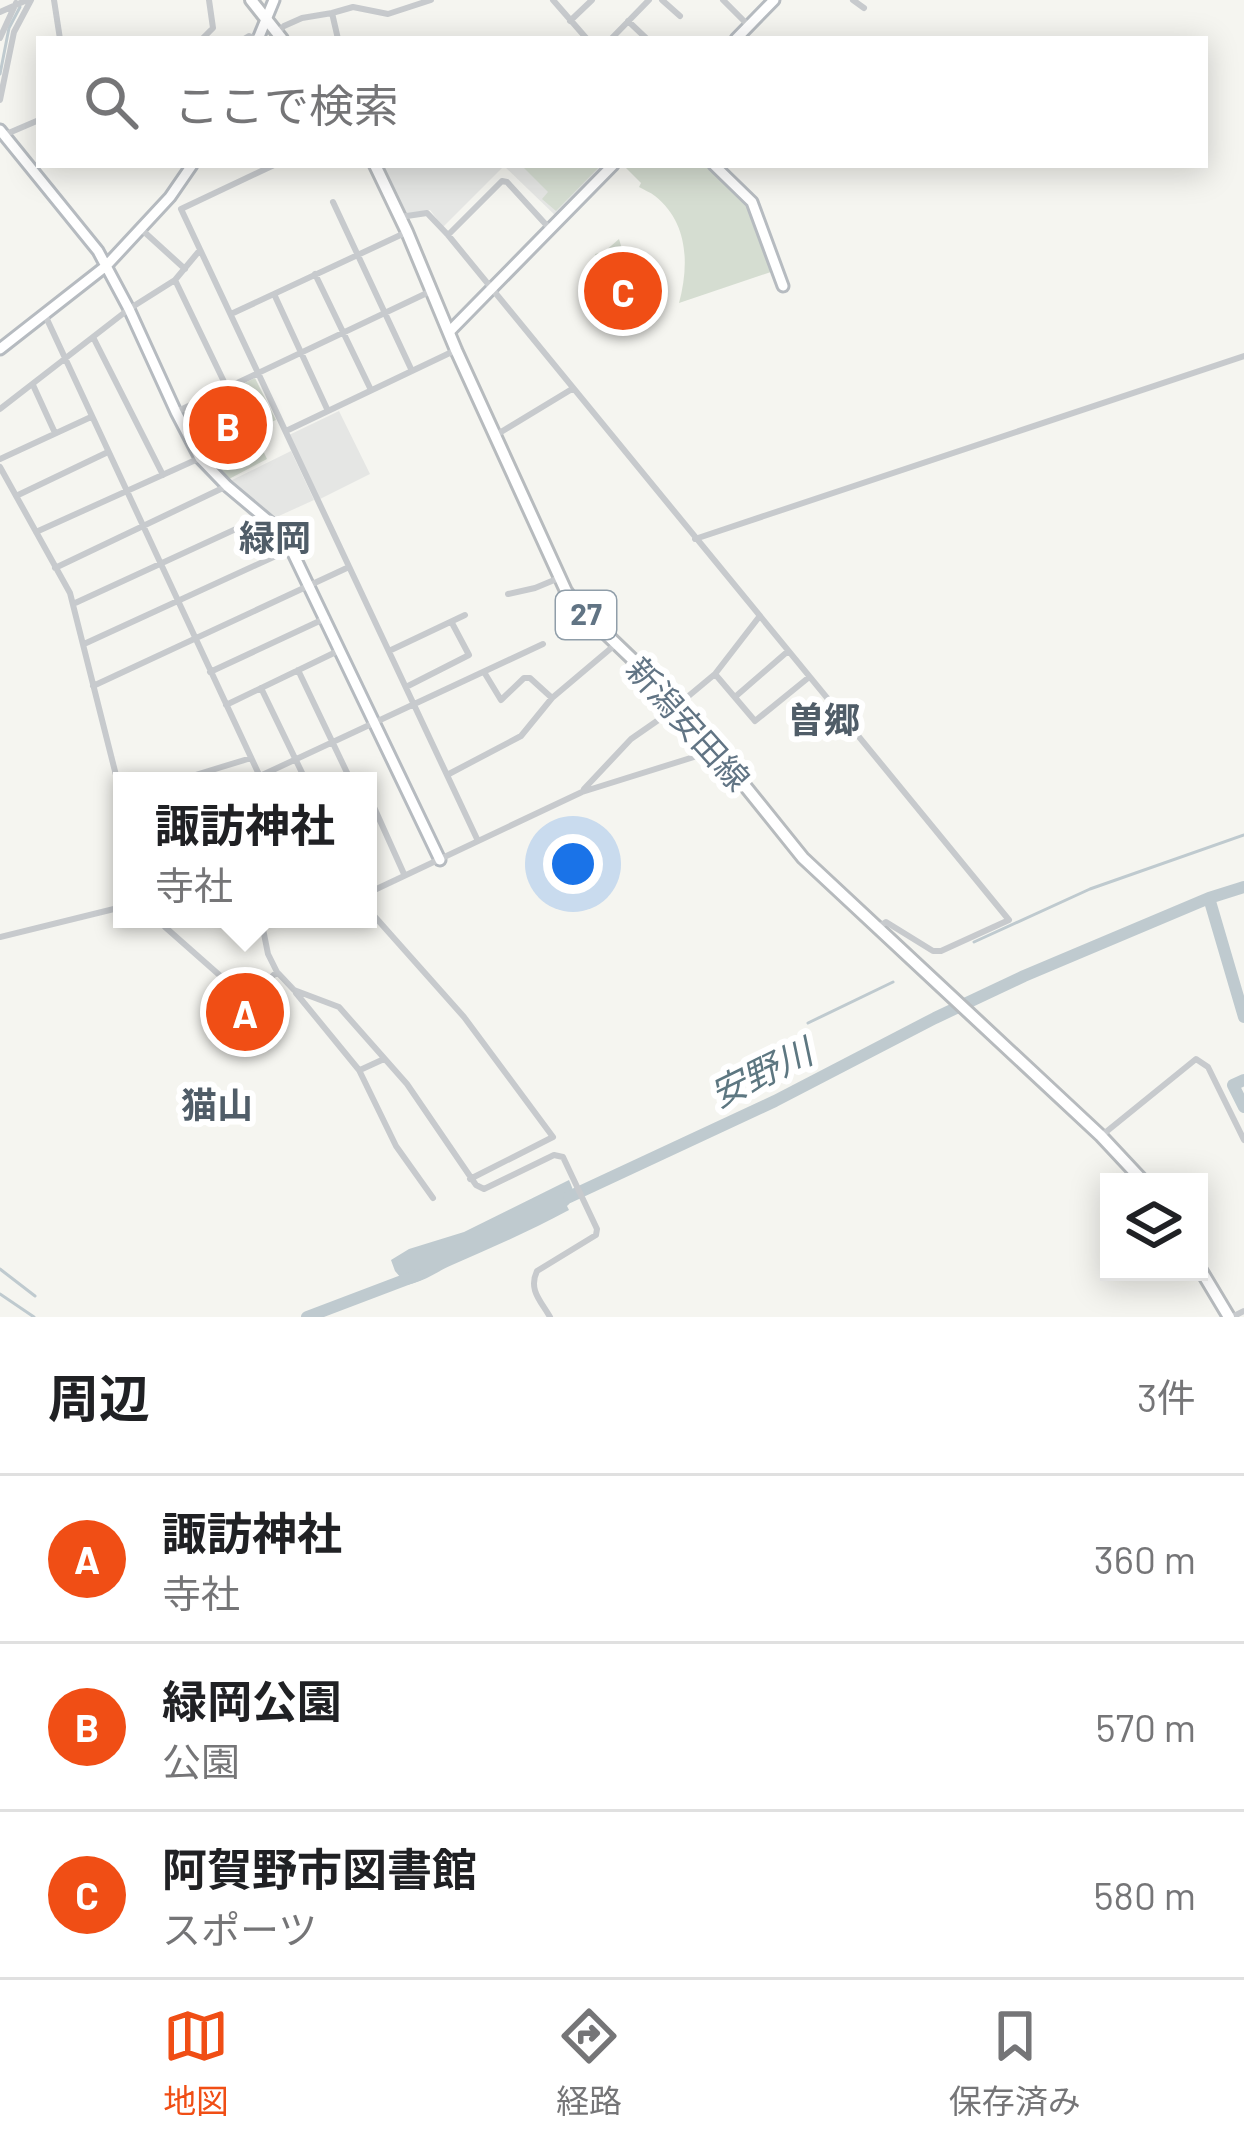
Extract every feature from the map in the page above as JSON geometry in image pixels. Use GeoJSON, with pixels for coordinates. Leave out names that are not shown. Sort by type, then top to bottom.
{"type":"FeatureCollection","features":[{"type":"Feature","properties":{"kind":"main road"},"geometry":{"type":"LineString","coordinates":[[251,0],[279,36]]}},
{"type":"Feature","properties":{"kind":"main road","name":"新潟安田線"},"geometry":{"type":"LineString","coordinates":[[376,168],[559,578],[578,606],[679,704],[803,859],[1136,1173]]}},
{"type":"Feature","properties":{"kind":"main road"},"geometry":{"type":"LineString","coordinates":[[1208,1281],[1230,1317]]}},
{"type":"Feature","properties":{"kind":"street"},"geometry":{"type":"LineString","coordinates":[[0,12],[29,0]]}},
{"type":"Feature","properties":{"kind":"street"},"geometry":{"type":"LineString","coordinates":[[0,100],[14,32],[29,0]]}},
{"type":"Feature","properties":{"kind":"street"},"geometry":{"type":"LineString","coordinates":[[54,0],[60,36]]}},
{"type":"Feature","properties":{"kind":"street"},"geometry":{"type":"LineString","coordinates":[[205,36],[213,28],[209,0]]}},
{"type":"Feature","properties":{"kind":"street"},"geometry":{"type":"LineString","coordinates":[[259,36],[274,0]]}},
{"type":"Feature","properties":{"kind":"street"},"geometry":{"type":"LineString","coordinates":[[279,36],[284,26],[302,17],[332,14],[352,3],[388,14],[431,0]]}},
{"type":"Feature","properties":{"kind":"street"},"geometry":{"type":"LineString","coordinates":[[553,0],[584,36]]}},
{"type":"Feature","properties":{"kind":"street"},"geometry":{"type":"LineString","coordinates":[[570,21],[592,0]]}},
{"type":"Feature","properties":{"kind":"street"},"geometry":{"type":"LineString","coordinates":[[614,36],[649,0]]}},
{"type":"Feature","properties":{"kind":"street"},"geometry":{"type":"LineString","coordinates":[[662,0],[680,16]]}},
{"type":"Feature","properties":{"kind":"street"},"geometry":{"type":"LineString","coordinates":[[723,0],[749,26]]}},
{"type":"Feature","properties":{"kind":"street"},"geometry":{"type":"LineString","coordinates":[[739,36],[774,0]]}},
{"type":"Feature","properties":{"kind":"street"},"geometry":{"type":"LineString","coordinates":[[853,0],[864,8]]}},
{"type":"Feature","properties":{"kind":"street"},"geometry":{"type":"LineString","coordinates":[[0,38],[16,3]]}},
{"type":"Feature","properties":{"kind":"street"},"geometry":{"type":"LineString","coordinates":[[332,14],[337,36]]}},
{"type":"Feature","properties":{"kind":"street"},"geometry":{"type":"LineString","coordinates":[[628,21],[644,36]]}},
{"type":"Feature","properties":{"kind":"street"},"geometry":{"type":"LineString","coordinates":[[36,121],[2,132],[98,251],[200,458],[264,516],[291,549],[440,860]]}},
{"type":"Feature","properties":{"kind":"street"},"geometry":{"type":"LineString","coordinates":[[0,350],[106,266],[190,168]]}},
{"type":"Feature","properties":{"kind":"street"},"geometry":{"type":"LineString","coordinates":[[268,168],[181,209],[478,841]]}},
{"type":"Feature","properties":{"kind":"street"},"geometry":{"type":"LineString","coordinates":[[450,331],[610,168]]}},
{"type":"Feature","properties":{"kind":"street"},"geometry":{"type":"LineString","coordinates":[[717,168],[752,202],[783,286]]}},
{"type":"Feature","properties":{"kind":"street"},"geometry":{"type":"LineString","coordinates":[[448,235],[502,181],[550,229]]}},
{"type":"Feature","properties":{"kind":"street"},"geometry":{"type":"LineString","coordinates":[[333,202],[412,370]]}},
{"type":"Feature","properties":{"kind":"street"},"geometry":{"type":"LineString","coordinates":[[400,217],[427,213],[448,235],[1009,920],[941,951],[933,951],[886,922],[877,927]]}},
{"type":"Feature","properties":{"kind":"street"},"geometry":{"type":"LineString","coordinates":[[141,229],[185,269]]}},
{"type":"Feature","properties":{"kind":"street"},"geometry":{"type":"LineString","coordinates":[[230,314],[407,232]]}},
{"type":"Feature","properties":{"kind":"street"},"geometry":{"type":"LineString","coordinates":[[0,409],[129,309],[176,280],[200,250]]}},
{"type":"Feature","properties":{"kind":"street"},"geometry":{"type":"LineString","coordinates":[[315,274],[371,390]]}},
{"type":"Feature","properties":{"kind":"street"},"geometry":{"type":"LineString","coordinates":[[176,280],[227,388]]}},
{"type":"Feature","properties":{"kind":"street"},"geometry":{"type":"LineString","coordinates":[[176,412],[432,290]]}},
{"type":"Feature","properties":{"kind":"street"},"geometry":{"type":"LineString","coordinates":[[274,293],[328,411]]}},
{"type":"Feature","properties":{"kind":"street"},"geometry":{"type":"LineString","coordinates":[[45,315],[258,772]]}},
{"type":"Feature","properties":{"kind":"street"},"geometry":{"type":"LineString","coordinates":[[93,338],[163,475]]}},
{"type":"Feature","properties":{"kind":"street"},"geometry":{"type":"LineString","coordinates":[[285,431],[456,350]]}},
{"type":"Feature","properties":{"kind":"street"},"geometry":{"type":"LineString","coordinates":[[695,539],[1244,356]]}},
{"type":"Feature","properties":{"kind":"street"},"geometry":{"type":"LineString","coordinates":[[33,385],[55,433]]}},
{"type":"Feature","properties":{"kind":"street"},"geometry":{"type":"LineString","coordinates":[[496,435],[572,389]]}},
{"type":"Feature","properties":{"kind":"street"},"geometry":{"type":"LineString","coordinates":[[92,417],[0,463],[73,604],[115,772]]}},
{"type":"Feature","properties":{"kind":"street"},"geometry":{"type":"LineString","coordinates":[[16,496],[108,452]]}},
{"type":"Feature","properties":{"kind":"street"},"geometry":{"type":"LineString","coordinates":[[36,532],[200,458]]}},
{"type":"Feature","properties":{"kind":"street"},"geometry":{"type":"LineString","coordinates":[[55,568],[227,486]]}},
{"type":"Feature","properties":{"kind":"street"},"geometry":{"type":"LineString","coordinates":[[73,604],[264,516]]}},
{"type":"Feature","properties":{"kind":"street"},"geometry":{"type":"LineString","coordinates":[[84,644],[291,549]]}},
{"type":"Feature","properties":{"kind":"street"},"geometry":{"type":"LineString","coordinates":[[93,686],[350,567]]}},
{"type":"Feature","properties":{"kind":"street"},"geometry":{"type":"LineString","coordinates":[[508,594],[559,578]]}},
{"type":"Feature","properties":{"kind":"street"},"geometry":{"type":"LineString","coordinates":[[389,651],[465,615]]}},
{"type":"Feature","properties":{"kind":"street"},"geometry":{"type":"LineString","coordinates":[[582,792],[632,739],[715,674],[759,617]]}},
{"type":"Feature","properties":{"kind":"street"},"geometry":{"type":"LineString","coordinates":[[210,672],[326,618]]}},
{"type":"Feature","properties":{"kind":"street"},"geometry":{"type":"LineString","coordinates":[[406,687],[469,655],[452,623]]}},
{"type":"Feature","properties":{"kind":"street"},"geometry":{"type":"LineString","coordinates":[[272,772],[543,644]]}},
{"type":"Feature","properties":{"kind":"street"},"geometry":{"type":"LineString","coordinates":[[447,775],[521,736],[552,698],[616,644]]}},
{"type":"Feature","properties":{"kind":"street"},"geometry":{"type":"LineString","coordinates":[[226,705],[341,650]]}},
{"type":"Feature","properties":{"kind":"street"},"geometry":{"type":"LineString","coordinates":[[735,697],[787,652]]}},
{"type":"Feature","properties":{"kind":"street"},"geometry":{"type":"LineString","coordinates":[[298,670],[346,772]]}},
{"type":"Feature","properties":{"kind":"street"},"geometry":{"type":"LineString","coordinates":[[484,672],[501,700],[524,678],[552,698]]}},
{"type":"Feature","properties":{"kind":"street"},"geometry":{"type":"LineString","coordinates":[[715,674],[755,721],[808,677]]}},
{"type":"Feature","properties":{"kind":"street"},"geometry":{"type":"LineString","coordinates":[[261,688],[302,772]]}},
{"type":"Feature","properties":{"kind":"street"},"geometry":{"type":"LineString","coordinates":[[377,888],[582,792],[717,749]]}},
{"type":"Feature","properties":{"kind":"street"},"geometry":{"type":"LineString","coordinates":[[205,772],[251,758]]}},
{"type":"Feature","properties":{"kind":"street"},"geometry":{"type":"LineString","coordinates":[[377,814],[404,874]]}},
{"type":"Feature","properties":{"kind":"street"},"geometry":{"type":"LineString","coordinates":[[0,938],[113,909]]}},
{"type":"Feature","properties":{"kind":"street"},"geometry":{"type":"LineString","coordinates":[[377,919],[464,1017],[553,1137],[469,1179]]}},
{"type":"Feature","properties":{"kind":"street"},"geometry":{"type":"LineString","coordinates":[[166,928],[242,995],[277,972]]}},
{"type":"Feature","properties":{"kind":"street"},"geometry":{"type":"LineString","coordinates":[[263,928],[277,972],[359,1070],[396,1146],[433,1198]]}},
{"type":"Feature","properties":{"kind":"street"},"geometry":{"type":"LineString","coordinates":[[294,990],[339,1007],[407,1084],[469,1179],[484,1189],[554,1155],[563,1157],[597,1229],[596,1235],[537,1271],[533,1286],[550,1317]]}},
{"type":"Feature","properties":{"kind":"street"},"geometry":{"type":"LineString","coordinates":[[359,1070],[384,1059]]}},
{"type":"Feature","properties":{"kind":"street"},"geometry":{"type":"LineString","coordinates":[[1101,1136],[1196,1059],[1208,1067],[1244,1140]]}},
{"type":"Feature","properties":{"kind":"street"},"geometry":{"type":"LineString","coordinates":[[1230,1317],[1244,1310]]}},
{"type":"Feature","properties":{"kind":"shaded area"},"geometry":{"type":"Polygon","coordinates":[[[382,168],[502,168],[443,227],[430,210],[405,214],[382,168]]]}},
{"type":"Feature","properties":{"kind":"shaded area"},"geometry":{"type":"Polygon","coordinates":[[[506,168],[607,168],[558,218],[506,168]]]}},
{"type":"Feature","properties":{"kind":"shaded area"},"geometry":{"type":"Polygon","coordinates":[[[524,168],[598,168],[556,211],[542,199],[548,192],[524,168]]]}},
{"type":"Feature","properties":{"kind":"shaded area"},"geometry":{"type":"Polygon","coordinates":[[[626,168],[711,168],[750,205],[774,271],[679,303],[685,260],[680,232],[666,207],[639,187],[641,183],[626,168]]]}},
{"type":"Feature","properties":{"kind":"shaded area"},"geometry":{"type":"Polygon","coordinates":[[[619,239],[635,273],[643,309],[617,317],[595,254],[619,239]]]}},
{"type":"Feature","properties":{"kind":"shaded area"},"geometry":{"type":"Polygon","coordinates":[[[255,378],[276,420],[253,430],[267,459],[229,479],[205,451],[184,412],[255,378]]]}},
{"type":"Feature","properties":{"kind":"shaded area"},"geometry":{"type":"Polygon","coordinates":[[[339,411],[370,474],[320,499],[289,435],[339,411]]]}},
{"type":"Feature","properties":{"kind":"shaded area"},"geometry":{"type":"Polygon","coordinates":[[[291,451],[314,500],[270,520],[228,482],[291,451]]]}},
{"type":"Feature","properties":{"kind":"shaded area"},"geometry":{"type":"Polygon","coordinates":[[[569,1180],[574,1194],[569,1210],[554,1218],[414,1283],[407,1285],[395,1271],[391,1260],[409,1249],[464,1232],[569,1180]]]}},
{"type":"Feature","properties":{"kind":"waterway"},"geometry":{"type":"LineString","coordinates":[[0,74],[9,28],[20,7]]}},
{"type":"Feature","properties":{"kind":"waterway"},"geometry":{"type":"LineString","coordinates":[[974,942],[1090,889],[1244,835]]}},
{"type":"Feature","properties":{"kind":"waterway","name":"安野川"},"geometry":{"type":"LineString","coordinates":[[569,1197],[775,1101],[1024,976],[1244,887]]}},
{"type":"Feature","properties":{"kind":"waterway"},"geometry":{"type":"LineString","coordinates":[[1209,898],[1244,1017]]}},
{"type":"Feature","properties":{"kind":"waterway"},"geometry":{"type":"LineString","coordinates":[[808,1023],[893,982]]}},
{"type":"Feature","properties":{"kind":"waterway"},"geometry":{"type":"LineString","coordinates":[[1244,1080],[1233,1085],[1244,1107]]}},
{"type":"Feature","properties":{"kind":"waterway"},"geometry":{"type":"LineString","coordinates":[[0,1269],[35,1296]]}},
{"type":"Feature","properties":{"kind":"waterway","name":"安野川"},"geometry":{"type":"LineString","coordinates":[[307,1317],[418,1275]]}},
{"type":"Feature","properties":{"kind":"waterway"},"geometry":{"type":"LineString","coordinates":[[0,1294],[34,1317]]}},
{"type":"Feature","properties":{"kind":"place","name":"阿賀野市図書館"},"geometry":{"type":"Point","coordinates":[623,291]}},
{"type":"Feature","properties":{"kind":"place","name":"緑岡公園"},"geometry":{"type":"Point","coordinates":[228,425]}},
{"type":"Feature","properties":{"kind":"place","name":"諏訪神社"},"geometry":{"type":"Point","coordinates":[245,1012]}},
{"type":"Feature","properties":{"kind":"district","name":"緑岡"},"geometry":{"type":"Point","coordinates":[275,538]}},
{"type":"Feature","properties":{"kind":"district","name":"曽郷"},"geometry":{"type":"Point","coordinates":[824,720]}},
{"type":"Feature","properties":{"kind":"district","name":"猫山"},"geometry":{"type":"Point","coordinates":[217,1105]}}]}
